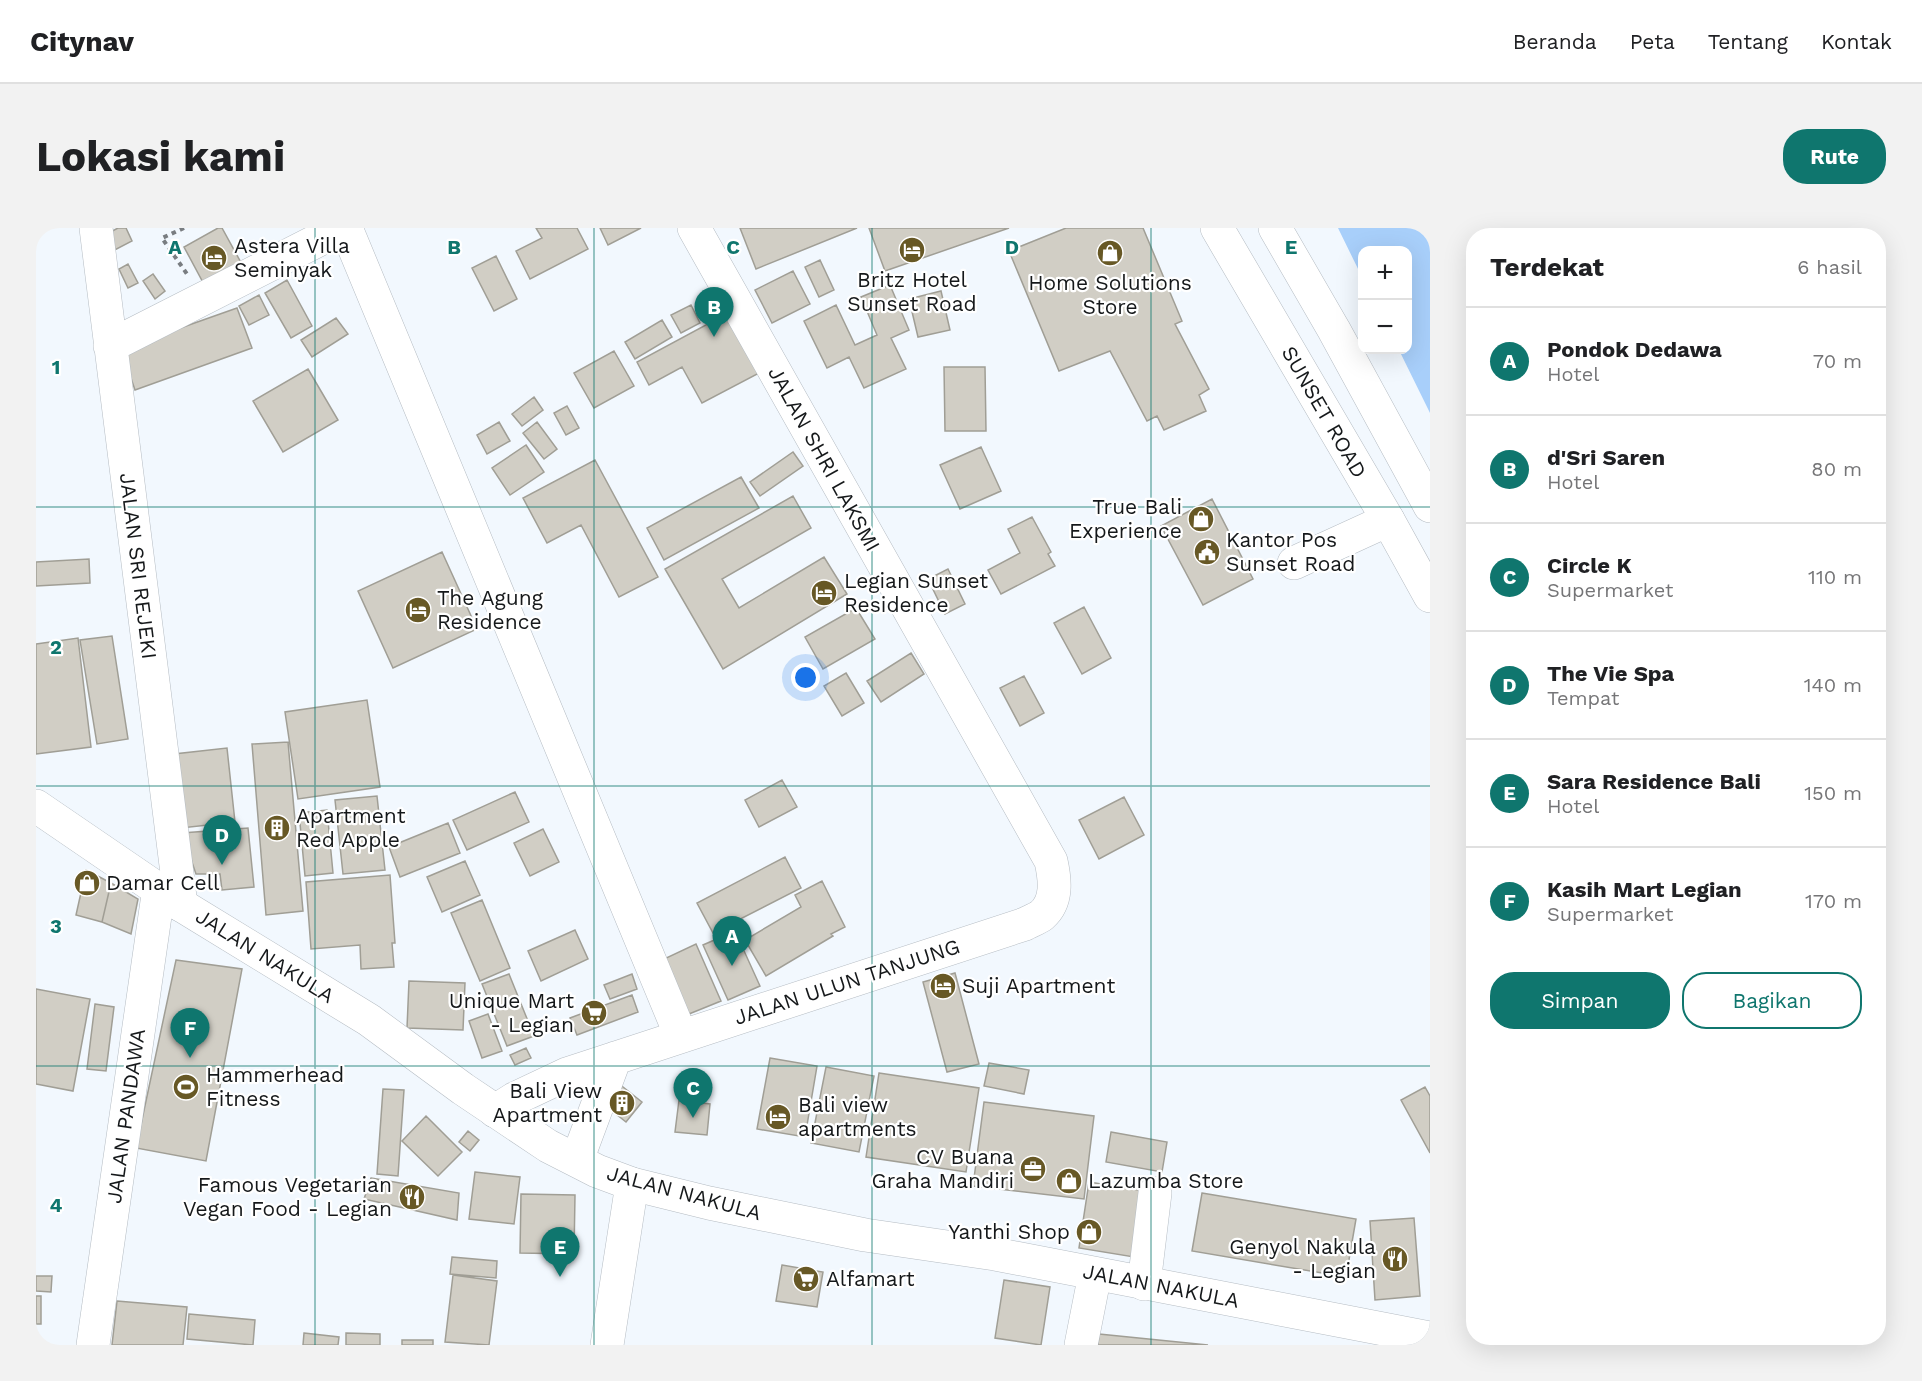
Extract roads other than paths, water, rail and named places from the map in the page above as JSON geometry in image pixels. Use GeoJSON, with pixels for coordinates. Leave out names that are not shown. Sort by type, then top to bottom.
{"type":"FeatureCollection","features":[{"type":"Feature","properties":{"kind":"main road","name":"JALAN SRI REJEKI"},"geometry":{"type":"LineString","coordinates":[[96,228],[170,896]]}},
{"type":"Feature","properties":{"kind":"main road"},"geometry":{"type":"LineString","coordinates":[[110,346],[203,297],[344,228],[681,1035]]}},
{"type":"Feature","properties":{"kind":"main road","name":"JALAN SHRI LAKSMI"},"geometry":{"type":"LineString","coordinates":[[694,228],[1051,861],[1056,880]]}},
{"type":"Feature","properties":{"kind":"main road","name":"SUNSET ROAD"},"geometry":{"type":"LineString","coordinates":[[1217,228],[1430,596]]}},
{"type":"Feature","properties":{"kind":"main road"},"geometry":{"type":"LineString","coordinates":[[1275,228],[1334,330],[1430,506]]}},
{"type":"Feature","properties":{"kind":"main road"},"geometry":{"type":"LineString","coordinates":[[1294,563],[1388,520]]}},
{"type":"Feature","properties":{"kind":"main road","name":"JALAN NAKULA"},"geometry":{"type":"LineString","coordinates":[[36,806],[170,896],[369,1020],[495,1111],[548,1146],[597,1171],[632,1184],[709,1203],[866,1235],[995,1254],[1430,1338]]}},
{"type":"Feature","properties":{"kind":"main road","name":"JALAN ULUN TANJUNG"},"geometry":{"type":"LineString","coordinates":[[495,1111],[550,1082],[615,1058],[1025,924],[1042,915],[1052,898],[1056,880]]}},
{"type":"Feature","properties":{"kind":"main road","name":"JALAN PANDAWA"},"geometry":{"type":"LineString","coordinates":[[93,1345],[170,896]]}},
{"type":"Feature","properties":{"kind":"main road"},"geometry":{"type":"LineString","coordinates":[[577,1160],[615,1058]]}},
{"type":"Feature","properties":{"kind":"main road"},"geometry":{"type":"LineString","coordinates":[[607,1345],[632,1184]]}},
{"type":"Feature","properties":{"kind":"main road"},"geometry":{"type":"LineString","coordinates":[[1144,1284],[1155,1193]]}},
{"type":"Feature","properties":{"kind":"main road"},"geometry":{"type":"LineString","coordinates":[[1081,1345],[1095,1274]]}},
{"type":"Feature","properties":{"kind":"place","name":"Britz Hotel Sunset Road"},"geometry":{"type":"Point","coordinates":[912,250]}},
{"type":"Feature","properties":{"kind":"place","name":"Home Solutions Store"},"geometry":{"type":"Point","coordinates":[1110,253]}},
{"type":"Feature","properties":{"kind":"place","name":"Astera Villa Seminyak"},"geometry":{"type":"Point","coordinates":[214,258]}},
{"type":"Feature","properties":{"kind":"place","name":"d'Sri Saren"},"geometry":{"type":"Point","coordinates":[714,337]}},
{"type":"Feature","properties":{"kind":"place","name":"True Bali Experience"},"geometry":{"type":"Point","coordinates":[1201,519]}},
{"type":"Feature","properties":{"kind":"place","name":"Kantor Pos Sunset Road"},"geometry":{"type":"Point","coordinates":[1207,552]}},
{"type":"Feature","properties":{"kind":"place","name":"Legian Sunset Residence"},"geometry":{"type":"Point","coordinates":[824,593]}},
{"type":"Feature","properties":{"kind":"place","name":"The Agung Residence"},"geometry":{"type":"Point","coordinates":[418,610]}},
{"type":"Feature","properties":{"kind":"place","name":"Apartment Red Apple"},"geometry":{"type":"Point","coordinates":[277,828]}},
{"type":"Feature","properties":{"kind":"place","name":"The Vie Spa"},"geometry":{"type":"Point","coordinates":[222,865]}},
{"type":"Feature","properties":{"kind":"place","name":"Damar Cell"},"geometry":{"type":"Point","coordinates":[87,883]}},
{"type":"Feature","properties":{"kind":"place","name":"Pondok Dedawa"},"geometry":{"type":"Point","coordinates":[732,966]}},
{"type":"Feature","properties":{"kind":"place","name":"Suji Apartment"},"geometry":{"type":"Point","coordinates":[943,986]}},
{"type":"Feature","properties":{"kind":"place","name":"Unique Mart - Legian"},"geometry":{"type":"Point","coordinates":[594,1013]}},
{"type":"Feature","properties":{"kind":"place","name":"Kasih Mart Legian"},"geometry":{"type":"Point","coordinates":[190,1058]}},
{"type":"Feature","properties":{"kind":"place","name":"Hammerhead Fitness"},"geometry":{"type":"Point","coordinates":[186,1087]}},
{"type":"Feature","properties":{"kind":"place","name":"Bali View Apartment"},"geometry":{"type":"Point","coordinates":[622,1103]}},
{"type":"Feature","properties":{"kind":"place","name":"Bali view apartments"},"geometry":{"type":"Point","coordinates":[778,1117]}},
{"type":"Feature","properties":{"kind":"place","name":"Circle K"},"geometry":{"type":"Point","coordinates":[693,1118]}},
{"type":"Feature","properties":{"kind":"place","name":"CV Buana Graha Mandiri"},"geometry":{"type":"Point","coordinates":[1033,1169]}},
{"type":"Feature","properties":{"kind":"place","name":"Lazumba Store"},"geometry":{"type":"Point","coordinates":[1069,1181]}},
{"type":"Feature","properties":{"kind":"place","name":"Famous Vegetarian Vegan Food - Legian"},"geometry":{"type":"Point","coordinates":[412,1197]}},
{"type":"Feature","properties":{"kind":"place","name":"Yanthi Shop"},"geometry":{"type":"Point","coordinates":[1089,1232]}},
{"type":"Feature","properties":{"kind":"place","name":"Genyol Nakula - Legian"},"geometry":{"type":"Point","coordinates":[1395,1259]}},
{"type":"Feature","properties":{"kind":"place","name":"Sara Residence Bali"},"geometry":{"type":"Point","coordinates":[560,1277]}},
{"type":"Feature","properties":{"kind":"place","name":"Alfamart"},"geometry":{"type":"Point","coordinates":[806,1279]}}]}
